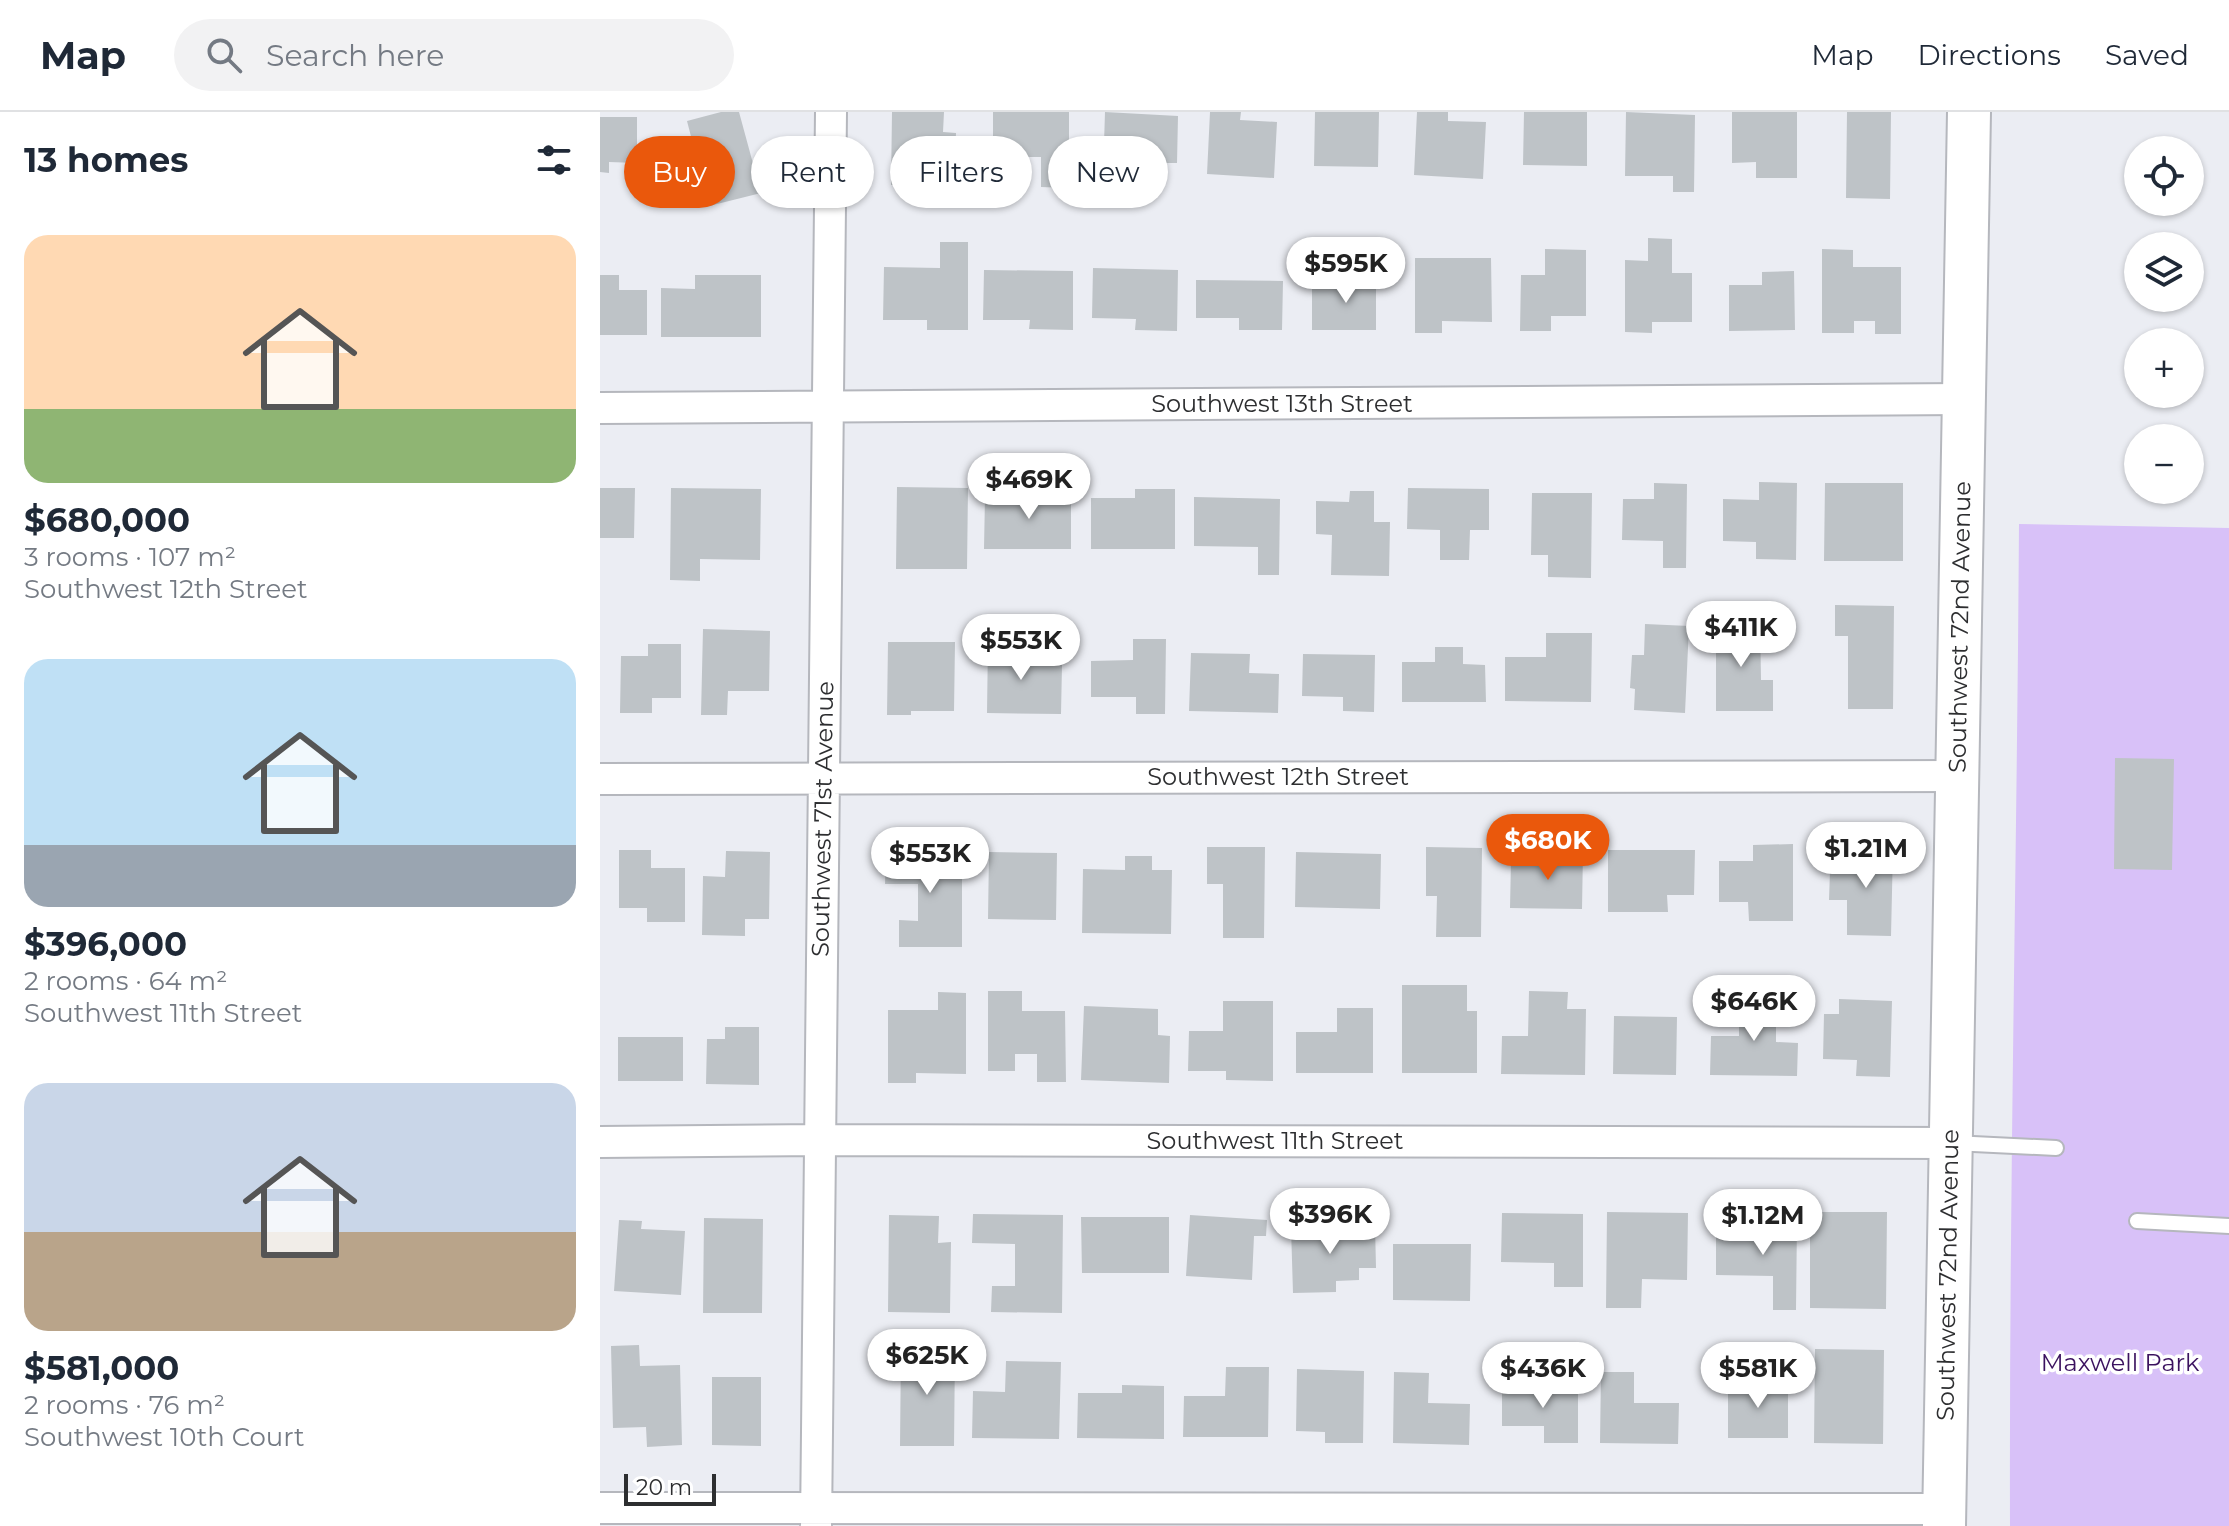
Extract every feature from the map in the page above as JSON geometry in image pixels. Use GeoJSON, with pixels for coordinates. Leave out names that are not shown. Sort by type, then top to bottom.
{"type":"FeatureCollection","features":[{"type":"Feature","properties":{"kind":"street","name":"Southwest 71st Avenue"},"geometry":{"type":"LineString","coordinates":[[816,1517],[831,112]]}},
{"type":"Feature","properties":{"kind":"street","name":"Southwest 72nd Avenue"},"geometry":{"type":"LineString","coordinates":[[1944,1517],[1969,112]]}},
{"type":"Feature","properties":{"kind":"street","name":"Southwest 13th Street"},"geometry":{"type":"LineString","coordinates":[[600,408],[1964,399]]}},
{"type":"Feature","properties":{"kind":"street","name":"Southwest 12th Street"},"geometry":{"type":"LineString","coordinates":[[600,779],[1957,776]]}},
{"type":"Feature","properties":{"kind":"street","name":"Southwest 11th Street"},"geometry":{"type":"LineString","coordinates":[[600,1142],[1950,1143]]}},
{"type":"Feature","properties":{"kind":"street"},"geometry":{"type":"LineString","coordinates":[[600,1508],[816,1517],[1944,1517]]}},
{"type":"Feature","properties":{"kind":"lane"},"geometry":{"type":"LineString","coordinates":[[1950,1143],[2056,1148]]}},
{"type":"Feature","properties":{"kind":"lane"},"geometry":{"type":"LineString","coordinates":[[2137,1221],[2229,1226]]}},
{"type":"Feature","properties":{"kind":"green space","name":"Maxwell Park"},"geometry":{"type":"Polygon","coordinates":[[[2019,524],[2229,528],[2229,1526],[2010,1526],[2019,524]]]}},
{"type":"Feature","properties":{"kind":"building"},"geometry":{"type":"Polygon","coordinates":[[[721,112],[739,112],[751,156],[751,196],[735,200],[735,136],[691,136],[687,121],[721,112]]]}},
{"type":"Feature","properties":{"kind":"building"},"geometry":{"type":"Polygon","coordinates":[[[892,112],[944,112],[943,132],[956,133],[956,136],[892,136],[892,112]]]}},
{"type":"Feature","properties":{"kind":"building"},"geometry":{"type":"Polygon","coordinates":[[[993,112],[1069,112],[1069,136],[1048,136],[1048,187],[1041,187],[1041,157],[1032,157],[1032,136],[993,136],[993,112]]]}},
{"type":"Feature","properties":{"kind":"building"},"geometry":{"type":"Polygon","coordinates":[[[1105,112],[1178,116],[1177,163],[1168,163],[1168,136],[1104,136],[1105,112]]]}},
{"type":"Feature","properties":{"kind":"building"},"geometry":{"type":"Polygon","coordinates":[[[1210,112],[1241,112],[1240,120],[1277,122],[1274,178],[1207,174],[1210,112]]]}},
{"type":"Feature","properties":{"kind":"building"},"geometry":{"type":"Polygon","coordinates":[[[1315,112],[1379,112],[1378,167],[1314,166],[1315,112]]]}},
{"type":"Feature","properties":{"kind":"building"},"geometry":{"type":"Polygon","coordinates":[[[1417,112],[1448,112],[1448,121],[1486,122],[1483,179],[1414,175],[1417,112]]]}},
{"type":"Feature","properties":{"kind":"building"},"geometry":{"type":"Polygon","coordinates":[[[1524,112],[1587,112],[1587,166],[1523,165],[1524,112]]]}},
{"type":"Feature","properties":{"kind":"building"},"geometry":{"type":"Polygon","coordinates":[[[1626,112],[1695,115],[1694,192],[1673,192],[1673,176],[1625,176],[1626,112]]]}},
{"type":"Feature","properties":{"kind":"building"},"geometry":{"type":"Polygon","coordinates":[[[1732,112],[1797,112],[1797,178],[1756,178],[1756,162],[1732,163],[1732,112]]]}},
{"type":"Feature","properties":{"kind":"building"},"geometry":{"type":"Polygon","coordinates":[[[1847,112],[1891,112],[1890,199],[1846,198],[1847,112]]]}},
{"type":"Feature","properties":{"kind":"building"},"geometry":{"type":"Polygon","coordinates":[[[600,117],[637,117],[637,136],[624,136],[624,163],[609,162],[609,173],[600,172],[600,117]]]}},
{"type":"Feature","properties":{"kind":"building"},"geometry":{"type":"Polygon","coordinates":[[[1648,238],[1672,239],[1672,273],[1692,273],[1692,322],[1652,322],[1652,333],[1625,332],[1625,260],[1648,261],[1648,238]]]}},
{"type":"Feature","properties":{"kind":"building"},"geometry":{"type":"Polygon","coordinates":[[[940,242],[968,242],[968,330],[927,330],[927,320],[883,320],[884,267],[940,268],[940,242]]]}},
{"type":"Feature","properties":{"kind":"building"},"geometry":{"type":"Polygon","coordinates":[[[1545,249],[1586,250],[1586,316],[1551,316],[1551,331],[1520,331],[1521,275],[1545,275],[1545,249]]]}},
{"type":"Feature","properties":{"kind":"building"},"geometry":{"type":"Polygon","coordinates":[[[1822,249],[1853,250],[1853,267],[1901,267],[1901,334],[1875,334],[1875,321],[1854,321],[1854,333],[1822,333],[1822,249]]]}},
{"type":"Feature","properties":{"kind":"building"},"geometry":{"type":"Polygon","coordinates":[[[1415,258],[1491,258],[1492,322],[1442,321],[1442,333],[1415,333],[1415,258]]]}},
{"type":"Feature","properties":{"kind":"building"},"geometry":{"type":"Polygon","coordinates":[[[1093,268],[1178,270],[1177,331],[1135,330],[1136,319],[1092,318],[1093,268]]]}},
{"type":"Feature","properties":{"kind":"building"},"geometry":{"type":"Polygon","coordinates":[[[984,270],[1073,271],[1073,330],[1029,329],[1030,320],[983,320],[984,270]]]}},
{"type":"Feature","properties":{"kind":"building"},"geometry":{"type":"Polygon","coordinates":[[[1794,271],[1795,330],[1729,331],[1729,285],[1762,285],[1762,272],[1794,271]]]}},
{"type":"Feature","properties":{"kind":"building"},"geometry":{"type":"Polygon","coordinates":[[[1346,273],[1376,273],[1376,330],[1312,330],[1312,286],[1346,286],[1346,273]]]}},
{"type":"Feature","properties":{"kind":"building"},"geometry":{"type":"Polygon","coordinates":[[[600,275],[619,275],[619,290],[647,290],[647,335],[600,335],[600,275]]]}},
{"type":"Feature","properties":{"kind":"building"},"geometry":{"type":"Polygon","coordinates":[[[695,275],[761,275],[761,337],[661,337],[661,288],[695,289],[695,275]]]}},
{"type":"Feature","properties":{"kind":"building"},"geometry":{"type":"Polygon","coordinates":[[[1196,280],[1283,281],[1282,330],[1239,330],[1239,318],[1196,318],[1196,280]]]}},
{"type":"Feature","properties":{"kind":"building"},"geometry":{"type":"Polygon","coordinates":[[[1759,482],[1797,483],[1796,560],[1756,559],[1756,542],[1723,541],[1723,499],[1759,500],[1759,482]]]}},
{"type":"Feature","properties":{"kind":"building"},"geometry":{"type":"Polygon","coordinates":[[[1654,483],[1687,484],[1686,568],[1663,568],[1663,541],[1622,540],[1623,499],[1654,499],[1654,483]]]}},
{"type":"Feature","properties":{"kind":"building"},"geometry":{"type":"Polygon","coordinates":[[[1825,483],[1903,483],[1903,561],[1824,561],[1825,483]]]}},
{"type":"Feature","properties":{"kind":"building"},"geometry":{"type":"Polygon","coordinates":[[[897,487],[968,488],[967,569],[896,569],[897,487]]]}},
{"type":"Feature","properties":{"kind":"building"},"geometry":{"type":"Polygon","coordinates":[[[600,488],[635,488],[634,538],[600,538],[600,488]]]}},
{"type":"Feature","properties":{"kind":"building"},"geometry":{"type":"Polygon","coordinates":[[[671,488],[761,489],[760,560],[700,559],[700,581],[670,580],[671,488]]]}},
{"type":"Feature","properties":{"kind":"building"},"geometry":{"type":"Polygon","coordinates":[[[1408,488],[1489,489],[1489,530],[1470,530],[1469,560],[1440,560],[1440,530],[1407,529],[1408,488]]]}},
{"type":"Feature","properties":{"kind":"building"},"geometry":{"type":"Polygon","coordinates":[[[1135,489],[1175,489],[1175,549],[1091,549],[1091,498],[1135,498],[1135,489]]]}},
{"type":"Feature","properties":{"kind":"building"},"geometry":{"type":"Polygon","coordinates":[[[1027,490],[1071,491],[1071,549],[984,549],[985,497],[1027,498],[1027,490]]]}},
{"type":"Feature","properties":{"kind":"building"},"geometry":{"type":"Polygon","coordinates":[[[1350,491],[1374,491],[1374,522],[1390,522],[1389,576],[1331,575],[1332,535],[1316,534],[1316,501],[1349,502],[1350,491]]]}},
{"type":"Feature","properties":{"kind":"building"},"geometry":{"type":"Polygon","coordinates":[[[1532,493],[1592,493],[1591,578],[1548,577],[1548,555],[1531,555],[1532,493]]]}},
{"type":"Feature","properties":{"kind":"building"},"geometry":{"type":"Polygon","coordinates":[[[1194,497],[1280,499],[1279,575],[1258,575],[1258,547],[1194,546],[1194,497]]]}},
{"type":"Feature","properties":{"kind":"building"},"geometry":{"type":"Polygon","coordinates":[[[1835,605],[1894,606],[1893,709],[1848,709],[1848,636],[1835,636],[1835,605]]]}},
{"type":"Feature","properties":{"kind":"building"},"geometry":{"type":"Polygon","coordinates":[[[1716,621],[1760,621],[1761,680],[1773,680],[1773,711],[1716,711],[1716,621]]]}},
{"type":"Feature","properties":{"kind":"building"},"geometry":{"type":"Polygon","coordinates":[[[1645,624],[1689,626],[1685,713],[1634,710],[1635,689],[1630,688],[1632,655],[1644,655],[1645,624]]]}},
{"type":"Feature","properties":{"kind":"building"},"geometry":{"type":"Polygon","coordinates":[[[703,629],[770,631],[769,691],[728,691],[727,715],[701,715],[703,629]]]}},
{"type":"Feature","properties":{"kind":"building"},"geometry":{"type":"Polygon","coordinates":[[[1546,633],[1592,633],[1591,702],[1505,701],[1505,657],[1546,657],[1546,633]]]}},
{"type":"Feature","properties":{"kind":"building"},"geometry":{"type":"Polygon","coordinates":[[[1133,639],[1166,639],[1165,714],[1136,714],[1136,697],[1091,697],[1091,661],[1133,660],[1133,639]]]}},
{"type":"Feature","properties":{"kind":"building"},"geometry":{"type":"Polygon","coordinates":[[[988,641],[1025,641],[1024,664],[1062,665],[1061,714],[987,713],[988,641]]]}},
{"type":"Feature","properties":{"kind":"building"},"geometry":{"type":"Polygon","coordinates":[[[888,642],[955,642],[954,711],[911,711],[911,715],[887,715],[888,642]]]}},
{"type":"Feature","properties":{"kind":"building"},"geometry":{"type":"Polygon","coordinates":[[[648,644],[681,644],[681,698],[652,698],[652,713],[620,713],[621,656],[648,656],[648,644]]]}},
{"type":"Feature","properties":{"kind":"building"},"geometry":{"type":"Polygon","coordinates":[[[1435,647],[1463,647],[1463,664],[1485,665],[1486,702],[1402,702],[1402,662],[1435,662],[1435,647]]]}},
{"type":"Feature","properties":{"kind":"building"},"geometry":{"type":"Polygon","coordinates":[[[1191,653],[1250,654],[1249,673],[1279,674],[1278,713],[1189,711],[1191,653]]]}},
{"type":"Feature","properties":{"kind":"building"},"geometry":{"type":"Polygon","coordinates":[[[1303,654],[1375,655],[1374,712],[1343,711],[1343,697],[1302,696],[1303,654]]]}},
{"type":"Feature","properties":{"kind":"building"},"geometry":{"type":"Polygon","coordinates":[[[2115,758],[2174,759],[2172,870],[2114,869],[2115,758]]]}},
{"type":"Feature","properties":{"kind":"building"},"geometry":{"type":"Polygon","coordinates":[[[1793,844],[1793,921],[1749,921],[1748,902],[1719,902],[1719,861],[1753,861],[1753,845],[1793,844]]]}},
{"type":"Feature","properties":{"kind":"building"},"geometry":{"type":"Polygon","coordinates":[[[1207,847],[1265,847],[1264,938],[1223,938],[1223,884],[1207,884],[1207,847]]]}},
{"type":"Feature","properties":{"kind":"building"},"geometry":{"type":"Polygon","coordinates":[[[1426,847],[1482,848],[1481,937],[1436,937],[1437,896],[1426,896],[1426,847]]]}},
{"type":"Feature","properties":{"kind":"building"},"geometry":{"type":"Polygon","coordinates":[[[1844,847],[1893,848],[1891,936],[1847,935],[1847,900],[1829,900],[1830,871],[1843,871],[1844,847]]]}},
{"type":"Feature","properties":{"kind":"building"},"geometry":{"type":"Polygon","coordinates":[[[886,849],[962,849],[962,947],[899,947],[899,920],[918,921],[918,884],[885,884],[886,849]]]}},
{"type":"Feature","properties":{"kind":"building"},"geometry":{"type":"Polygon","coordinates":[[[619,850],[651,850],[651,868],[685,868],[685,922],[647,922],[647,908],[619,908],[619,850]]]}},
{"type":"Feature","properties":{"kind":"building"},"geometry":{"type":"Polygon","coordinates":[[[1543,850],[1583,851],[1582,909],[1510,908],[1511,861],[1542,861],[1543,850]]]}},
{"type":"Feature","properties":{"kind":"building"},"geometry":{"type":"Polygon","coordinates":[[[1608,850],[1695,850],[1694,895],[1667,895],[1668,912],[1608,912],[1608,850]]]}},
{"type":"Feature","properties":{"kind":"building"},"geometry":{"type":"Polygon","coordinates":[[[726,851],[770,852],[769,919],[745,919],[745,936],[702,935],[703,876],[725,877],[726,851]]]}},
{"type":"Feature","properties":{"kind":"building"},"geometry":{"type":"Polygon","coordinates":[[[989,852],[1057,853],[1056,920],[988,919],[989,852]]]}},
{"type":"Feature","properties":{"kind":"building"},"geometry":{"type":"Polygon","coordinates":[[[1296,852],[1381,854],[1380,909],[1295,907],[1296,852]]]}},
{"type":"Feature","properties":{"kind":"building"},"geometry":{"type":"Polygon","coordinates":[[[1125,856],[1152,856],[1152,870],[1172,870],[1171,934],[1082,933],[1083,869],[1125,870],[1125,856]]]}},
{"type":"Feature","properties":{"kind":"building"},"geometry":{"type":"Polygon","coordinates":[[[1402,985],[1467,985],[1467,1011],[1477,1011],[1477,1073],[1402,1073],[1402,985]]]}},
{"type":"Feature","properties":{"kind":"building"},"geometry":{"type":"Polygon","coordinates":[[[988,991],[1022,991],[1022,1011],[1065,1011],[1066,1082],[1037,1082],[1037,1054],[1015,1054],[1015,1071],[988,1071],[988,991]]]}},
{"type":"Feature","properties":{"kind":"building"},"geometry":{"type":"Polygon","coordinates":[[[1529,991],[1568,992],[1567,1009],[1586,1009],[1585,1075],[1501,1074],[1502,1036],[1528,1036],[1529,991]]]}},
{"type":"Feature","properties":{"kind":"building"},"geometry":{"type":"Polygon","coordinates":[[[938,992],[966,993],[966,1074],[916,1073],[916,1083],[888,1083],[888,1010],[938,1010],[938,992]]]}},
{"type":"Feature","properties":{"kind":"building"},"geometry":{"type":"Polygon","coordinates":[[[1739,994],[1776,994],[1776,1042],[1798,1043],[1797,1076],[1710,1075],[1711,1036],[1739,1036],[1739,994]]]}},
{"type":"Feature","properties":{"kind":"building"},"geometry":{"type":"Polygon","coordinates":[[[1839,999],[1892,1001],[1890,1077],[1856,1076],[1857,1060],[1823,1059],[1824,1014],[1839,1014],[1839,999]]]}},
{"type":"Feature","properties":{"kind":"building"},"geometry":{"type":"Polygon","coordinates":[[[1223,1001],[1273,1001],[1273,1081],[1226,1080],[1226,1071],[1188,1071],[1189,1031],[1223,1031],[1223,1001]]]}},
{"type":"Feature","properties":{"kind":"building"},"geometry":{"type":"Polygon","coordinates":[[[1084,1006],[1158,1009],[1158,1035],[1170,1036],[1169,1083],[1081,1080],[1084,1006]]]}},
{"type":"Feature","properties":{"kind":"building"},"geometry":{"type":"Polygon","coordinates":[[[1337,1008],[1373,1008],[1373,1073],[1296,1073],[1296,1032],[1337,1032],[1337,1008]]]}},
{"type":"Feature","properties":{"kind":"building"},"geometry":{"type":"Polygon","coordinates":[[[1614,1016],[1677,1017],[1676,1075],[1613,1074],[1614,1016]]]}},
{"type":"Feature","properties":{"kind":"building"},"geometry":{"type":"Polygon","coordinates":[[[725,1027],[759,1027],[759,1085],[706,1084],[707,1039],[725,1039],[725,1027]]]}},
{"type":"Feature","properties":{"kind":"building"},"geometry":{"type":"Polygon","coordinates":[[[618,1037],[683,1037],[683,1081],[618,1081],[618,1037]]]}},
{"type":"Feature","properties":{"kind":"building"},"geometry":{"type":"Polygon","coordinates":[[[1607,1212],[1688,1213],[1687,1280],[1642,1279],[1641,1308],[1606,1308],[1607,1212]]]}},
{"type":"Feature","properties":{"kind":"building"},"geometry":{"type":"Polygon","coordinates":[[[1810,1212],[1887,1212],[1886,1309],[1810,1308],[1810,1212]]]}},
{"type":"Feature","properties":{"kind":"building"},"geometry":{"type":"Polygon","coordinates":[[[1502,1213],[1583,1214],[1583,1287],[1554,1287],[1554,1263],[1501,1262],[1502,1213]]]}},
{"type":"Feature","properties":{"kind":"building"},"geometry":{"type":"Polygon","coordinates":[[[973,1214],[1063,1215],[1062,1313],[991,1312],[992,1286],[1015,1286],[1015,1244],[972,1243],[973,1214]]]}},
{"type":"Feature","properties":{"kind":"building"},"geometry":{"type":"Polygon","coordinates":[[[889,1215],[939,1216],[938,1243],[951,1242],[950,1313],[888,1312],[889,1215]]]}},
{"type":"Feature","properties":{"kind":"building"},"geometry":{"type":"Polygon","coordinates":[[[1190,1215],[1267,1220],[1266,1236],[1254,1236],[1252,1280],[1186,1276],[1190,1215]]]}},
{"type":"Feature","properties":{"kind":"building"},"geometry":{"type":"Polygon","coordinates":[[[1081,1217],[1169,1217],[1169,1273],[1082,1273],[1081,1217]]]}},
{"type":"Feature","properties":{"kind":"building"},"geometry":{"type":"Polygon","coordinates":[[[704,1218],[763,1219],[762,1313],[703,1313],[704,1218]]]}},
{"type":"Feature","properties":{"kind":"building"},"geometry":{"type":"Polygon","coordinates":[[[1765,1219],[1797,1220],[1796,1310],[1773,1310],[1773,1276],[1716,1275],[1716,1229],[1764,1230],[1765,1219]]]}},
{"type":"Feature","properties":{"kind":"building"},"geometry":{"type":"Polygon","coordinates":[[[619,1220],[642,1221],[641,1229],[685,1231],[681,1295],[614,1291],[619,1220]]]}},
{"type":"Feature","properties":{"kind":"building"},"geometry":{"type":"Polygon","coordinates":[[[1375,1225],[1376,1268],[1359,1268],[1359,1280],[1336,1281],[1336,1292],[1293,1293],[1291,1227],[1375,1225]]]}},
{"type":"Feature","properties":{"kind":"building"},"geometry":{"type":"Polygon","coordinates":[[[1393,1244],[1471,1244],[1470,1301],[1393,1300],[1393,1244]]]}},
{"type":"Feature","properties":{"kind":"building"},"geometry":{"type":"Polygon","coordinates":[[[639,1345],[640,1366],[680,1365],[682,1445],[647,1447],[646,1427],[613,1428],[611,1346],[639,1345]]]}},
{"type":"Feature","properties":{"kind":"building"},"geometry":{"type":"Polygon","coordinates":[[[901,1348],[955,1349],[954,1446],[900,1446],[901,1348]]]}},
{"type":"Feature","properties":{"kind":"building"},"geometry":{"type":"Polygon","coordinates":[[[1815,1349],[1884,1350],[1883,1444],[1814,1443],[1815,1349]]]}},
{"type":"Feature","properties":{"kind":"building"},"geometry":{"type":"Polygon","coordinates":[[[1006,1361],[1061,1362],[1059,1439],[972,1438],[973,1391],[1005,1392],[1006,1361]]]}},
{"type":"Feature","properties":{"kind":"building"},"geometry":{"type":"Polygon","coordinates":[[[1226,1367],[1269,1367],[1268,1437],[1183,1437],[1184,1396],[1225,1396],[1226,1367]]]}},
{"type":"Feature","properties":{"kind":"building"},"geometry":{"type":"Polygon","coordinates":[[[1297,1369],[1364,1371],[1363,1443],[1325,1443],[1325,1432],[1296,1431],[1297,1369]]]}},
{"type":"Feature","properties":{"kind":"building"},"geometry":{"type":"Polygon","coordinates":[[[1394,1372],[1429,1373],[1428,1403],[1470,1404],[1469,1445],[1393,1443],[1394,1372]]]}},
{"type":"Feature","properties":{"kind":"building"},"geometry":{"type":"Polygon","coordinates":[[[1601,1372],[1634,1372],[1634,1403],[1679,1403],[1678,1444],[1600,1443],[1601,1372]]]}},
{"type":"Feature","properties":{"kind":"building"},"geometry":{"type":"Polygon","coordinates":[[[712,1377],[761,1377],[761,1446],[712,1445],[712,1377]]]}},
{"type":"Feature","properties":{"kind":"building"},"geometry":{"type":"Polygon","coordinates":[[[1728,1381],[1788,1381],[1788,1438],[1728,1438],[1728,1381]]]}},
{"type":"Feature","properties":{"kind":"building"},"geometry":{"type":"Polygon","coordinates":[[[1122,1385],[1164,1386],[1164,1439],[1077,1438],[1078,1393],[1122,1393],[1122,1385]]]}},
{"type":"Feature","properties":{"kind":"building"},"geometry":{"type":"Polygon","coordinates":[[[1502,1385],[1578,1386],[1578,1443],[1544,1443],[1544,1426],[1502,1426],[1502,1385]]]}}]}
